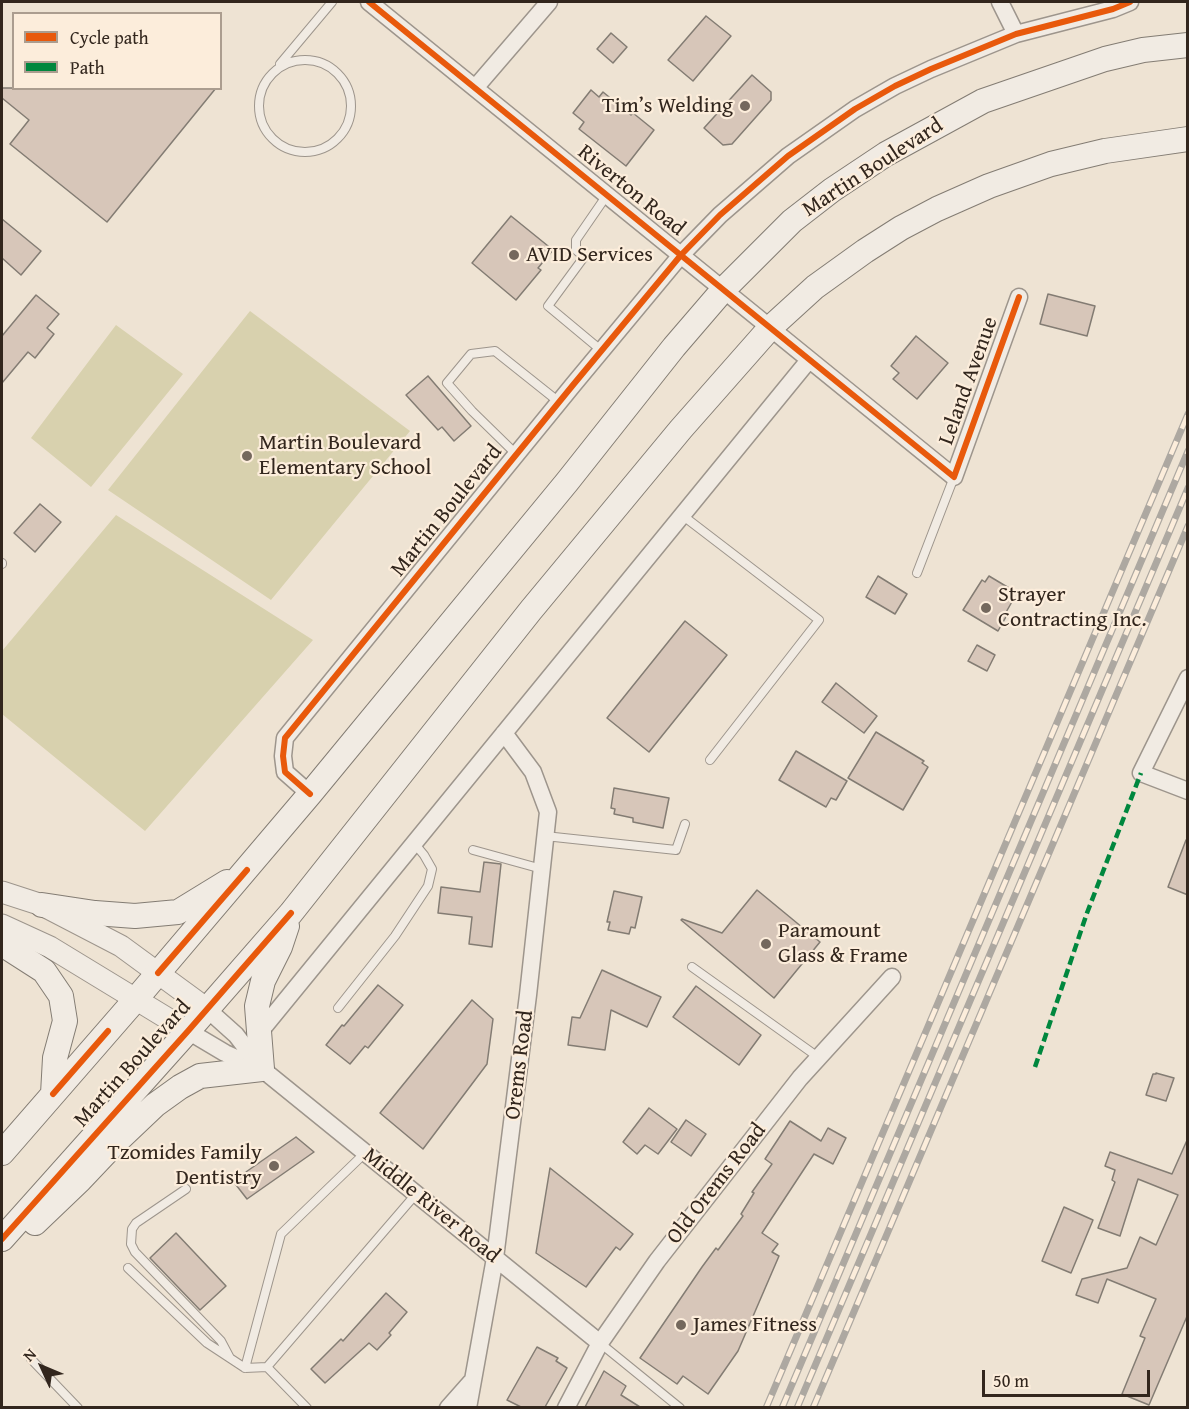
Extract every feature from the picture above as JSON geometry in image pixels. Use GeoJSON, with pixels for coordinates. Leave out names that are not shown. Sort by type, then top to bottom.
{"type":"FeatureCollection","features":[{"type":"Feature","properties":{"kind":"main road","name":"Martin Boulevard"},"geometry":{"type":"LineString","coordinates":[[2,1153],[247,870],[567,482],[674,347],[723,290],[792,221],[832,190],[886,154],[983,101],[1105,59],[1143,50],[1188,45]]}},
{"type":"Feature","properties":{"kind":"main road","name":"Martin Boulevard"},"geometry":{"type":"LineString","coordinates":[[2,1239],[291,912],[539,601],[681,429],[770,328],[815,287],[865,251],[937,209],[989,186],[1051,164],[1105,151],[1188,139]]}},
{"type":"Feature","properties":{"kind":"main road"},"geometry":{"type":"LineString","coordinates":[[42,904],[95,913],[135,916],[178,912],[247,870]]}},
{"type":"Feature","properties":{"kind":"main road"},"geometry":{"type":"LineString","coordinates":[[2,1252],[47,1212],[116,1142],[156,1105],[180,1087],[200,1076],[262,1070],[257,1006],[263,981],[280,947],[291,912]]}},
{"type":"Feature","properties":{"kind":"main road"},"geometry":{"type":"LineString","coordinates":[[2,944],[44,971],[60,996],[65,1021],[55,1058],[53,1094]]}},
{"type":"Feature","properties":{"kind":"street","name":"Riverton Road"},"geometry":{"type":"LineString","coordinates":[[369,2],[954,477]]}},
{"type":"Feature","properties":{"kind":"street"},"geometry":{"type":"LineString","coordinates":[[475,88],[549,2]]}},
{"type":"Feature","properties":{"kind":"street"},"geometry":{"type":"LineString","coordinates":[[1000,2],[1016,34],[1113,9],[1130,2]]}},
{"type":"Feature","properties":{"kind":"street","name":"Martin Boulevard"},"geometry":{"type":"LineString","coordinates":[[310,794],[285,772],[283,756],[285,738],[681,255],[753,185],[788,156],[855,109],[931,69],[1016,34]]}},
{"type":"Feature","properties":{"kind":"street","name":"Leland Avenue"},"geometry":{"type":"LineString","coordinates":[[954,477],[1019,297]]}},
{"type":"Feature","properties":{"kind":"street"},"geometry":{"type":"LineString","coordinates":[[259,1033],[809,360]]}},
{"type":"Feature","properties":{"kind":"street"},"geometry":{"type":"LineString","coordinates":[[1188,678],[1141,773],[1188,791]]}},
{"type":"Feature","properties":{"kind":"street","name":"Orems Road"},"geometry":{"type":"LineString","coordinates":[[468,1407],[495,1258],[548,812],[540,788],[527,763],[504,733]]}},
{"type":"Feature","properties":{"kind":"street","name":"Middle River Road"},"geometry":{"type":"LineString","coordinates":[[2,892],[42,904],[121,946],[207,1009],[236,1035],[262,1070]]}},
{"type":"Feature","properties":{"kind":"street","name":"Middle River Road"},"geometry":{"type":"LineString","coordinates":[[2,925],[50,947],[225,1053],[262,1070],[600,1343]]}},
{"type":"Feature","properties":{"kind":"street","name":"Old Orems Road"},"geometry":{"type":"LineString","coordinates":[[566,1407],[600,1343],[657,1261],[764,1122],[818,1057],[892,978]]}},
{"type":"Feature","properties":{"kind":"street"},"geometry":{"type":"LineString","coordinates":[[448,1407],[472,1381]]}},
{"type":"Feature","properties":{"kind":"lane"},"geometry":{"type":"LineString","coordinates":[[275,69],[289,62],[304,59],[319,61],[333,68],[343,79],[349,93],[351,108],[348,123],[340,136],[328,146],[314,152],[298,152],[284,148],[272,139],[263,127],[258,112],[259,96],[265,81],[275,69],[332,2]]}},
{"type":"Feature","properties":{"kind":"lane"},"geometry":{"type":"LineString","coordinates":[[602,351],[548,306],[584,257],[576,250],[576,240],[607,195]]}},
{"type":"Feature","properties":{"kind":"lane"},"geometry":{"type":"LineString","coordinates":[[516,454],[447,383],[465,361],[471,354],[495,351],[559,402]]}},
{"type":"Feature","properties":{"kind":"lane"},"geometry":{"type":"LineString","coordinates":[[917,573],[954,477]]}},
{"type":"Feature","properties":{"kind":"lane"},"geometry":{"type":"LineString","coordinates":[[682,515],[819,620],[710,760]]}},
{"type":"Feature","properties":{"kind":"lane"},"geometry":{"type":"LineString","coordinates":[[545,836],[676,850],[685,824]]}},
{"type":"Feature","properties":{"kind":"lane"},"geometry":{"type":"LineString","coordinates":[[338,1008],[395,936],[428,886],[432,869],[414,843]]}},
{"type":"Feature","properties":{"kind":"lane"},"geometry":{"type":"LineString","coordinates":[[472,850],[542,869]]}},
{"type":"Feature","properties":{"kind":"lane"},"geometry":{"type":"LineString","coordinates":[[692,967],[818,1057]]}},
{"type":"Feature","properties":{"kind":"lane"},"geometry":{"type":"LineString","coordinates":[[245,1368],[281,1234],[365,1153]]}},
{"type":"Feature","properties":{"kind":"lane"},"geometry":{"type":"LineString","coordinates":[[186,1189],[136,1223],[132,1229],[131,1244],[135,1252],[221,1341],[230,1358]]}},
{"type":"Feature","properties":{"kind":"lane"},"geometry":{"type":"LineString","coordinates":[[128,1268],[207,1343],[245,1368],[267,1367],[416,1194]]}},
{"type":"Feature","properties":{"kind":"lane"},"geometry":{"type":"LineString","coordinates":[[600,1343],[680,1407]]}},
{"type":"Feature","properties":{"kind":"lane"},"geometry":{"type":"LineString","coordinates":[[31,1359],[78,1407]]}},
{"type":"Feature","properties":{"kind":"lane"},"geometry":{"type":"LineString","coordinates":[[267,1367],[306,1407]]}},
{"type":"Feature","properties":{"kind":"shaded area"},"geometry":{"type":"Polygon","coordinates":[[[250,311],[410,431],[271,600],[108,490],[250,311]]]}},
{"type":"Feature","properties":{"kind":"shaded area"},"geometry":{"type":"Polygon","coordinates":[[[116,325],[183,374],[91,487],[31,438],[116,325]]]}},
{"type":"Feature","properties":{"kind":"shaded area"},"geometry":{"type":"Polygon","coordinates":[[[116,515],[313,640],[145,831],[2,714],[2,651],[116,515]]]}},
{"type":"Feature","properties":{"kind":"building"},"geometry":{"type":"Polygon","coordinates":[[[706,16],[731,36],[693,81],[668,60],[706,16]]]}},
{"type":"Feature","properties":{"kind":"building"},"geometry":{"type":"Polygon","coordinates":[[[611,33],[627,47],[613,63],[597,49],[611,33]]]}},
{"type":"Feature","properties":{"kind":"building","name":"Tim’s Welding"},"geometry":{"type":"Polygon","coordinates":[[[752,75],[771,92],[771,100],[732,144],[723,145],[704,128],[752,75]]]}},
{"type":"Feature","properties":{"kind":"building"},"geometry":{"type":"Polygon","coordinates":[[[2,88],[12,88],[12,90],[214,90],[107,222],[10,144],[29,120],[2,98],[2,88]]]}},
{"type":"Feature","properties":{"kind":"building"},"geometry":{"type":"Polygon","coordinates":[[[591,90],[599,97],[603,92],[654,130],[626,166],[579,129],[584,122],[573,113],[591,90]]]}},
{"type":"Feature","properties":{"kind":"building","name":"AVID Services"},"geometry":{"type":"Polygon","coordinates":[[[511,216],[553,250],[538,268],[541,270],[516,300],[472,263],[511,216]]]}},
{"type":"Feature","properties":{"kind":"building"},"geometry":{"type":"Polygon","coordinates":[[[2,219],[41,251],[21,275],[2,258],[2,219]]]}},
{"type":"Feature","properties":{"kind":"building"},"geometry":{"type":"Polygon","coordinates":[[[1048,294],[1095,306],[1087,336],[1040,324],[1048,294]]]}},
{"type":"Feature","properties":{"kind":"building"},"geometry":{"type":"Polygon","coordinates":[[[36,295],[59,314],[47,328],[54,334],[35,358],[28,352],[2,383],[2,336],[36,295]]]}},
{"type":"Feature","properties":{"kind":"building"},"geometry":{"type":"Polygon","coordinates":[[[916,336],[948,363],[917,399],[893,379],[899,373],[891,366],[916,336]]]}},
{"type":"Feature","properties":{"kind":"building"},"geometry":{"type":"Polygon","coordinates":[[[428,376],[471,426],[454,441],[442,427],[438,430],[406,395],[428,376]]]}},
{"type":"Feature","properties":{"kind":"building"},"geometry":{"type":"Polygon","coordinates":[[[40,504],[61,522],[35,552],[14,533],[40,504]]]}},
{"type":"Feature","properties":{"kind":"building"},"geometry":{"type":"Polygon","coordinates":[[[878,576],[907,594],[895,614],[866,597],[878,576]]]}},
{"type":"Feature","properties":{"kind":"building","name":"Strayer Contracting Inc."},"geometry":{"type":"Polygon","coordinates":[[[989,576],[1014,591],[1010,598],[1013,600],[1005,614],[1007,615],[998,631],[963,610],[982,580],[985,582],[989,576]]]}},
{"type":"Feature","properties":{"kind":"building"},"geometry":{"type":"Polygon","coordinates":[[[685,621],[727,655],[649,752],[607,718],[685,621]]]}},
{"type":"Feature","properties":{"kind":"building"},"geometry":{"type":"Polygon","coordinates":[[[977,645],[995,655],[987,671],[968,661],[977,645]]]}},
{"type":"Feature","properties":{"kind":"building"},"geometry":{"type":"Polygon","coordinates":[[[836,683],[877,716],[864,733],[822,702],[836,683]]]}},
{"type":"Feature","properties":{"kind":"building"},"geometry":{"type":"Polygon","coordinates":[[[876,732],[924,761],[922,763],[928,767],[903,810],[848,778],[876,732]]]}},
{"type":"Feature","properties":{"kind":"building"},"geometry":{"type":"Polygon","coordinates":[[[796,751],[847,781],[836,800],[831,798],[826,807],[779,780],[796,751]]]}},
{"type":"Feature","properties":{"kind":"building"},"geometry":{"type":"Polygon","coordinates":[[[614,788],[669,798],[663,828],[633,822],[633,818],[614,814],[615,809],[611,808],[614,788]]]}},
{"type":"Feature","properties":{"kind":"building"},"geometry":{"type":"Polygon","coordinates":[[[1186,840],[1188,841],[1188,895],[1168,887],[1186,840]]]}},
{"type":"Feature","properties":{"kind":"building"},"geometry":{"type":"Polygon","coordinates":[[[484,862],[501,864],[492,947],[469,944],[472,917],[438,913],[441,887],[480,892],[484,862]]]}},
{"type":"Feature","properties":{"kind":"building","name":"Paramount Glass & Frame"},"geometry":{"type":"Polygon","coordinates":[[[757,890],[820,942],[774,998],[681,920],[722,933],[757,890]]]}},
{"type":"Feature","properties":{"kind":"building"},"geometry":{"type":"Polygon","coordinates":[[[614,891],[642,897],[635,928],[631,927],[629,934],[608,930],[610,922],[607,922],[614,891]]]}},
{"type":"Feature","properties":{"kind":"building"},"geometry":{"type":"Polygon","coordinates":[[[602,970],[661,997],[647,1027],[611,1010],[605,1050],[568,1045],[572,1017],[580,1018],[602,970]]]}},
{"type":"Feature","properties":{"kind":"building"},"geometry":{"type":"Polygon","coordinates":[[[378,985],[403,1005],[368,1048],[365,1046],[350,1064],[326,1045],[378,985]]]}},
{"type":"Feature","properties":{"kind":"building"},"geometry":{"type":"Polygon","coordinates":[[[696,986],[761,1035],[739,1065],[673,1017],[696,986]]]}},
{"type":"Feature","properties":{"kind":"building"},"geometry":{"type":"Polygon","coordinates":[[[472,1000],[493,1019],[487,1064],[423,1149],[380,1113],[472,1000]]]}},
{"type":"Feature","properties":{"kind":"building"},"geometry":{"type":"Polygon","coordinates":[[[1153,1074],[1174,1078],[1166,1101],[1146,1095],[1153,1074]]]}},
{"type":"Feature","properties":{"kind":"building"},"geometry":{"type":"Polygon","coordinates":[[[649,1108],[677,1129],[658,1154],[645,1145],[637,1154],[623,1142],[649,1108]]]}},
{"type":"Feature","properties":{"kind":"building"},"geometry":{"type":"Polygon","coordinates":[[[686,1120],[706,1134],[691,1156],[671,1142],[686,1120]]]}},
{"type":"Feature","properties":{"kind":"building"},"geometry":{"type":"Polygon","coordinates":[[[790,1121],[821,1141],[828,1128],[846,1138],[833,1164],[814,1154],[762,1233],[778,1244],[772,1252],[779,1256],[738,1351],[708,1394],[683,1376],[677,1384],[640,1358],[702,1267],[716,1248],[718,1250],[743,1216],[741,1214],[754,1193],[752,1192],[772,1164],[765,1159],[790,1121]]]}},
{"type":"Feature","properties":{"kind":"building","name":"Tzomides Family Dentistry"},"geometry":{"type":"Polygon","coordinates":[[[296,1137],[314,1152],[247,1199],[233,1181],[296,1137]]]}},
{"type":"Feature","properties":{"kind":"building"},"geometry":{"type":"Polygon","coordinates":[[[1188,1138],[1188,1314],[1149,1405],[1122,1394],[1145,1338],[1140,1336],[1156,1299],[1107,1279],[1098,1303],[1076,1295],[1082,1279],[1127,1268],[1140,1237],[1156,1245],[1178,1195],[1138,1179],[1120,1236],[1098,1228],[1115,1182],[1112,1180],[1115,1170],[1105,1166],[1110,1152],[1172,1174],[1188,1138]]]}},
{"type":"Feature","properties":{"kind":"building"},"geometry":{"type":"Polygon","coordinates":[[[550,1168],[633,1234],[620,1250],[616,1247],[586,1287],[536,1253],[550,1168]]]}},
{"type":"Feature","properties":{"kind":"building"},"geometry":{"type":"Polygon","coordinates":[[[1064,1207],[1093,1220],[1071,1273],[1042,1261],[1064,1207]]]}},
{"type":"Feature","properties":{"kind":"building"},"geometry":{"type":"Polygon","coordinates":[[[176,1233],[226,1286],[200,1310],[150,1258],[176,1233]]]}},
{"type":"Feature","properties":{"kind":"building"},"geometry":{"type":"Polygon","coordinates":[[[386,1293],[407,1312],[377,1350],[369,1343],[325,1383],[311,1369],[341,1339],[343,1341],[386,1293]]]}},
{"type":"Feature","properties":{"kind":"building"},"geometry":{"type":"Polygon","coordinates":[[[537,1347],[558,1358],[556,1361],[567,1368],[545,1407],[521,1407],[507,1400],[537,1347]]]}},
{"type":"Feature","properties":{"kind":"building"},"geometry":{"type":"Polygon","coordinates":[[[604,1371],[626,1386],[621,1395],[640,1407],[585,1407],[604,1371]]]}},
{"type":"Feature","properties":{"kind":"railway"},"geometry":{"type":"LineString","coordinates":[[766,1408],[1188,414]]}},
{"type":"Feature","properties":{"kind":"railway"},"geometry":{"type":"LineString","coordinates":[[782,1408],[1188,451]]}},
{"type":"Feature","properties":{"kind":"railway"},"geometry":{"type":"LineString","coordinates":[[797,1408],[1188,488]]}},
{"type":"Feature","properties":{"kind":"railway"},"geometry":{"type":"LineString","coordinates":[[813,1408],[1188,526]]}},
{"type":"Feature","properties":{"kind":"marked path"},"geometry":{"type":"LineString","coordinates":[[1035,1067],[1087,913],[1141,773]]}},
{"type":"Feature","properties":{"kind":"cycle path"},"geometry":{"type":"LineString","coordinates":[[369,2],[954,477],[1019,297]]}},
{"type":"Feature","properties":{"kind":"cycle path"},"geometry":{"type":"LineString","coordinates":[[310,794],[285,772],[283,756],[285,738],[681,255],[720,215],[788,156],[855,109],[895,86],[1016,34],[1113,9],[1130,2]]}},
{"type":"Feature","properties":{"kind":"cycle path"},"geometry":{"type":"LineString","coordinates":[[158,973],[247,870]]}},
{"type":"Feature","properties":{"kind":"cycle path"},"geometry":{"type":"LineString","coordinates":[[2,1239],[291,913]]}},
{"type":"Feature","properties":{"kind":"cycle path"},"geometry":{"type":"LineString","coordinates":[[53,1094],[108,1031]]}},
{"type":"Feature","properties":{"kind":"place","name":"Tim’s Welding"},"geometry":{"type":"Point","coordinates":[745,106]}},
{"type":"Feature","properties":{"kind":"place","name":"AVID Services"},"geometry":{"type":"Point","coordinates":[514,255]}},
{"type":"Feature","properties":{"kind":"place","name":"Martin Boulevard Elementary School"},"geometry":{"type":"Point","coordinates":[247,456]}},
{"type":"Feature","properties":{"kind":"place","name":"Strayer Contracting Inc."},"geometry":{"type":"Point","coordinates":[986,608]}},
{"type":"Feature","properties":{"kind":"place","name":"Paramount Glass & Frame"},"geometry":{"type":"Point","coordinates":[766,944]}},
{"type":"Feature","properties":{"kind":"place","name":"Tzomides Family Dentistry"},"geometry":{"type":"Point","coordinates":[274,1166]}},
{"type":"Feature","properties":{"kind":"place","name":"James Fitness"},"geometry":{"type":"Point","coordinates":[681,1325]}}]}
